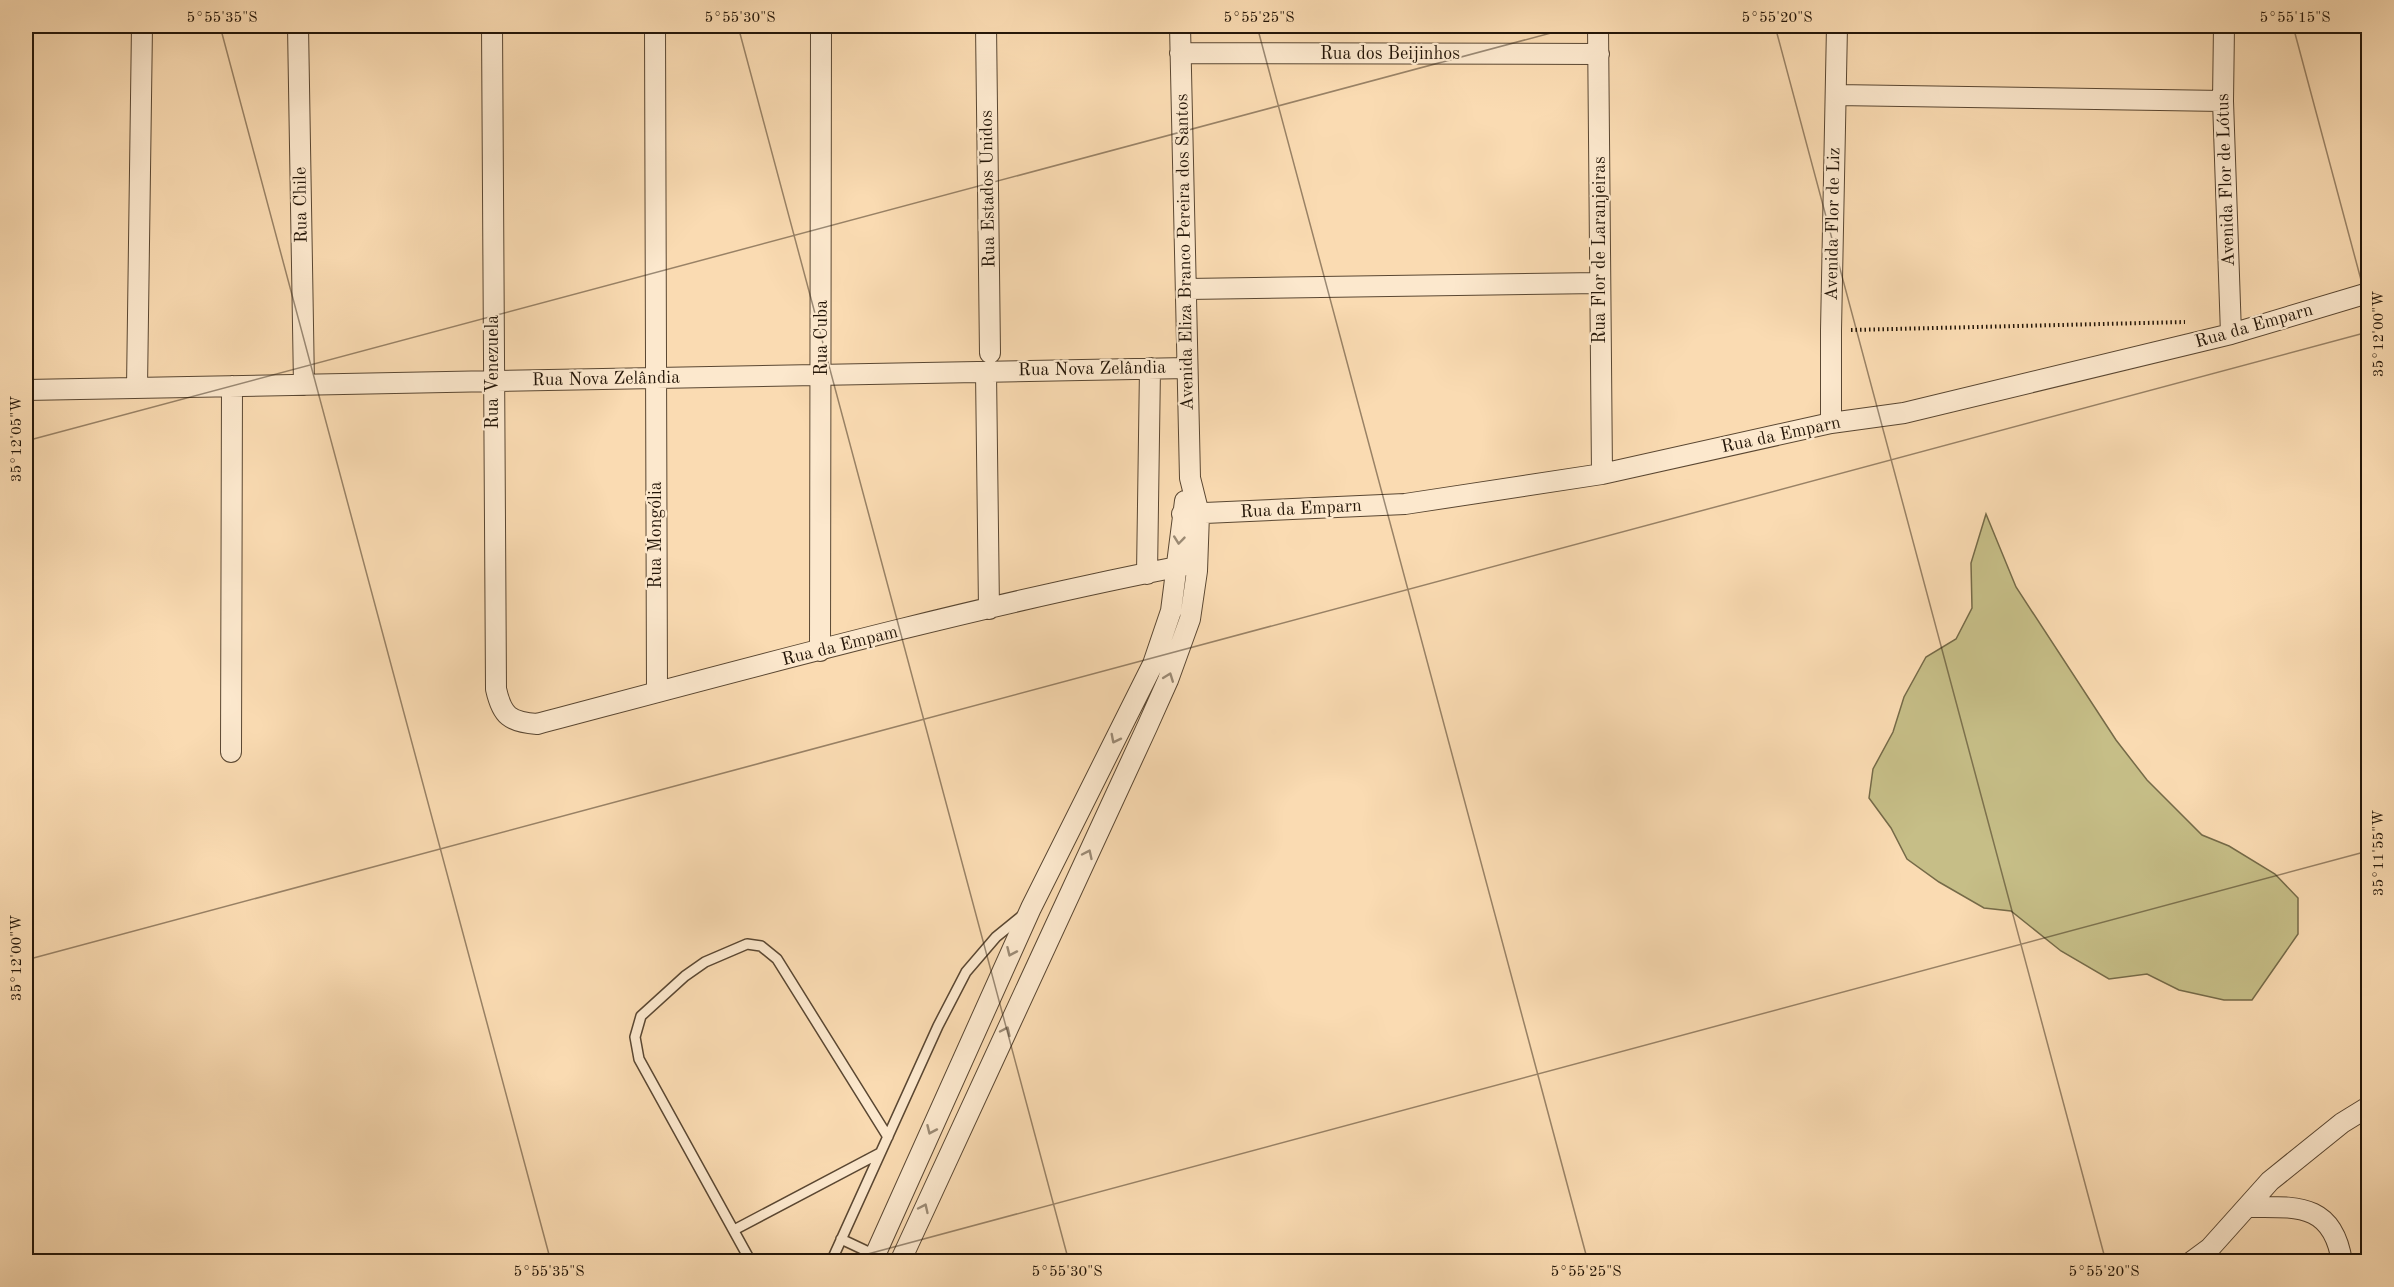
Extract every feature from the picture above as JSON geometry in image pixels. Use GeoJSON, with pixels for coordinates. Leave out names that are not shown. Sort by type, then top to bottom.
{"type":"FeatureCollection","features":[{"type":"Feature","properties":{"kind":"street"},"geometry":{"type":"LineString","coordinates":[[137,388],[142,26]]}},
{"type":"Feature","properties":{"kind":"street","name":"Rua Chile"},"geometry":{"type":"LineString","coordinates":[[298,26],[304,385]]}},
{"type":"Feature","properties":{"kind":"street","name":"Rua Venezuela"},"geometry":{"type":"LineString","coordinates":[[492,26],[496,689],[499,705],[507,716]]}},
{"type":"Feature","properties":{"kind":"street","name":"Rua Mongólia"},"geometry":{"type":"LineString","coordinates":[[655,26],[657,692]]}},
{"type":"Feature","properties":{"kind":"street","name":"Rua Cuba"},"geometry":{"type":"LineString","coordinates":[[820,651],[821,26]]}},
{"type":"Feature","properties":{"kind":"street","name":"Rua Estados Unidos"},"geometry":{"type":"LineString","coordinates":[[986,26],[989,609]]}},
{"type":"Feature","properties":{"kind":"street","name":"Avenida Eliza Branco Pereira dos Santos"},"geometry":{"type":"LineString","coordinates":[[1180,26],[1190,514]]}},
{"type":"Feature","properties":{"kind":"street","name":"Rua Flor de Laranjeiras"},"geometry":{"type":"LineString","coordinates":[[1598,26],[1602,474]]}},
{"type":"Feature","properties":{"kind":"street","name":"Avenida Flor de Liz"},"geometry":{"type":"LineString","coordinates":[[1831,423],[1837,26]]}},
{"type":"Feature","properties":{"kind":"street","name":"Avenida Flor de Lótus"},"geometry":{"type":"LineString","coordinates":[[2224,26],[2223,101],[2231,334]]}},
{"type":"Feature","properties":{"kind":"street","name":"Rua dos Beijinhos"},"geometry":{"type":"LineString","coordinates":[[1180,53],[1599,54]]}},
{"type":"Feature","properties":{"kind":"street"},"geometry":{"type":"LineString","coordinates":[[1836,95],[2223,101]]}},
{"type":"Feature","properties":{"kind":"street"},"geometry":{"type":"LineString","coordinates":[[1187,289],[1600,284]]}},
{"type":"Feature","properties":{"kind":"street","name":"Rua da Emparn"},"geometry":{"type":"LineString","coordinates":[[1190,514],[1405,504],[1602,474],[1831,423],[1904,413],[2231,334],[2368,293]]}},
{"type":"Feature","properties":{"kind":"street","name":"Rua Nova Zelândia"},"geometry":{"type":"LineString","coordinates":[[26,390],[822,375],[988,363],[1187,368]]}},
{"type":"Feature","properties":{"kind":"street"},"geometry":{"type":"LineString","coordinates":[[1147,574],[1150,368]]}},
{"type":"Feature","properties":{"kind":"street"},"geometry":{"type":"LineString","coordinates":[[231,752],[232,386]]}},
{"type":"Feature","properties":{"kind":"street"},"geometry":{"type":"LineString","coordinates":[[900,1262],[1168,680],[1190,619],[1197,563],[1190,514]]}},
{"type":"Feature","properties":{"kind":"street"},"geometry":{"type":"LineString","coordinates":[[878,1259],[1031,908],[1153,664],[1171,611],[1176,567],[1190,514]]}},
{"type":"Feature","properties":{"kind":"street","name":"Rua da Empam"},"geometry":{"type":"LineString","coordinates":[[507,716],[522,723],[537,724],[989,609],[1197,563]]}},
{"type":"Feature","properties":{"kind":"street"},"geometry":{"type":"LineString","coordinates":[[2191,1262],[2210,1248],[2270,1181],[2342,1123],[2368,1107]]}},
{"type":"Feature","properties":{"kind":"street"},"geometry":{"type":"LineString","coordinates":[[2247,1207],[2284,1207],[2311,1212],[2326,1220],[2341,1251],[2342,1262]]}},
{"type":"Feature","properties":{"kind":"lane"},"geometry":{"type":"LineString","coordinates":[[831,1262],[938,1026],[966,972],[996,937],[1031,908]]}},
{"type":"Feature","properties":{"kind":"lane"},"geometry":{"type":"LineString","coordinates":[[751,1262],[639,1059],[635,1037],[641,1016],[685,976],[705,962],[747,944],[761,946],[777,959],[888,1137]]}},
{"type":"Feature","properties":{"kind":"lane"},"geometry":{"type":"LineString","coordinates":[[734,1230],[880,1153]]}},
{"type":"Feature","properties":{"kind":"lane"},"geometry":{"type":"LineString","coordinates":[[841,1239],[878,1259]]}},
{"type":"Feature","properties":{"kind":"path"},"geometry":{"type":"LineString","coordinates":[[1831,330],[2196,322]]}},
{"type":"Feature","properties":{"kind":"shaded area"},"geometry":{"type":"Polygon","coordinates":[[[1986,514],[2016,587],[2116,740],[2147,780],[2202,835],[2229,846],[2275,874],[2298,898],[2298,934],[2252,1000],[2224,1000],[2179,990],[2147,974],[2109,979],[2061,951],[2011,911],[1984,908],[1939,882],[1907,859],[1891,828],[1869,798],[1873,769],[1893,732],[1904,697],[1926,657],[1956,639],[1972,608],[1971,563],[1986,514]]]}}]}
